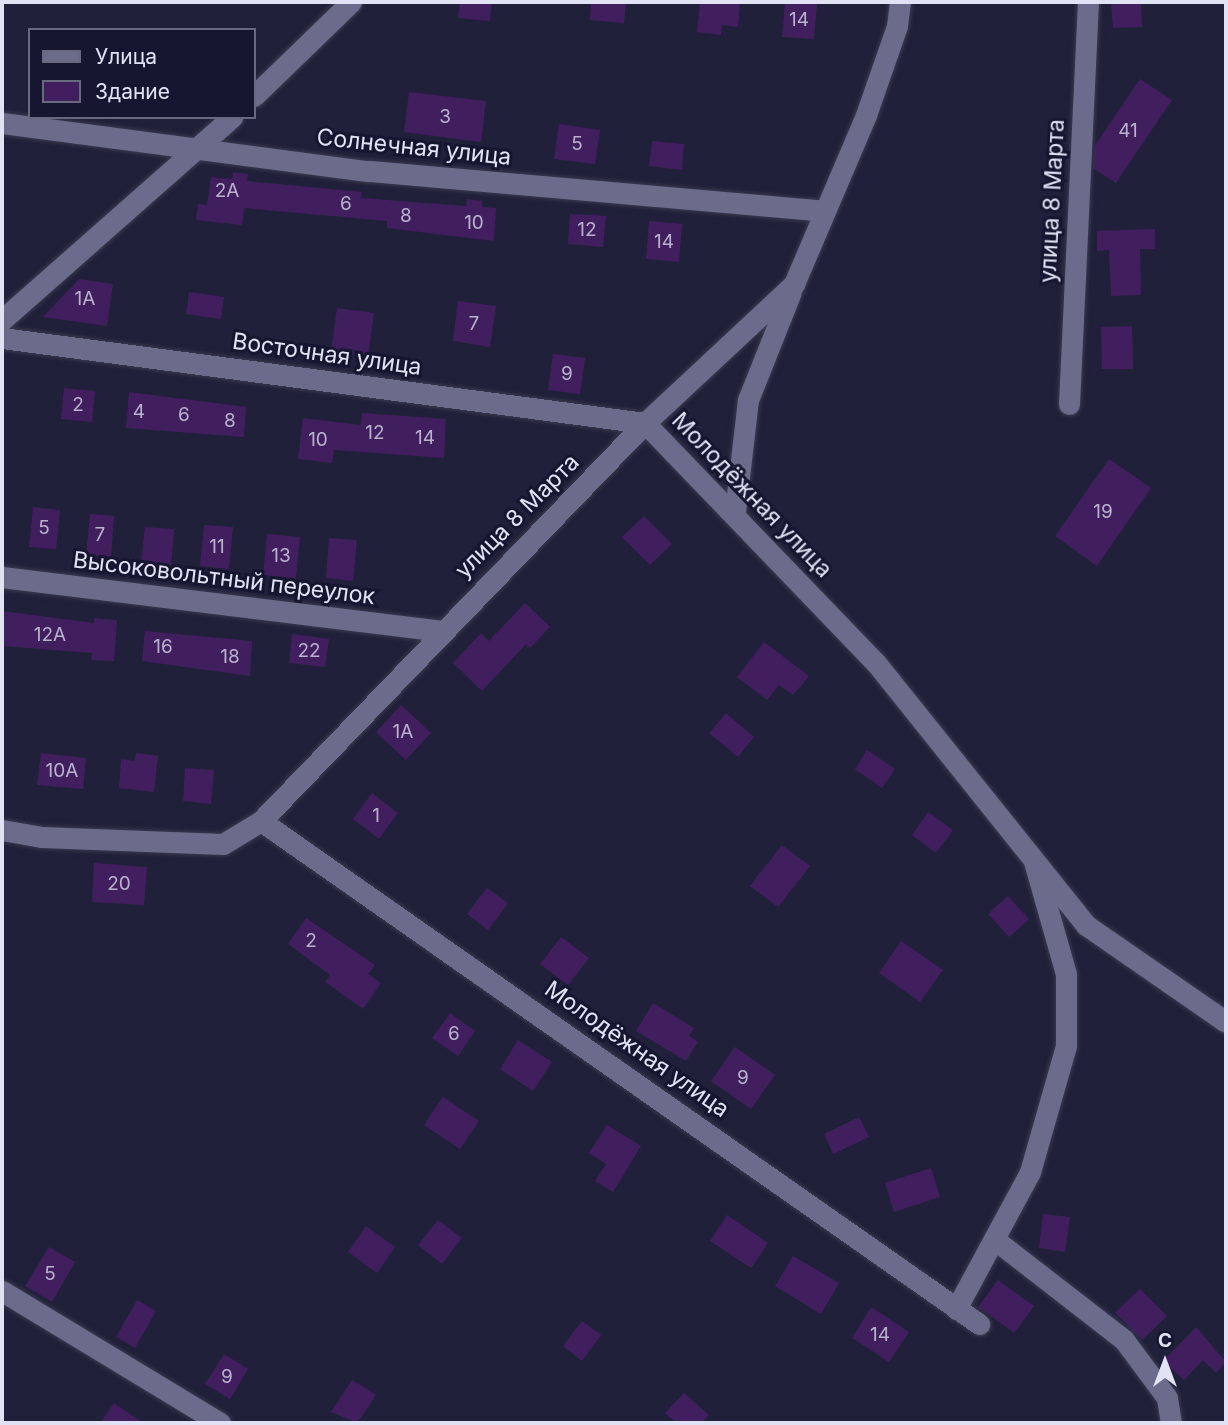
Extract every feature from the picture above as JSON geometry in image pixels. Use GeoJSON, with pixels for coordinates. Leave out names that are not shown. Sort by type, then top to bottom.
{"type":"FeatureCollection","features":[{"type":"Feature","properties":{"kind":"street"},"geometry":{"type":"LineString","coordinates":[[256,94],[351,2]]}},
{"type":"Feature","properties":{"kind":"street","name":"улица 8 Марта"},"geometry":{"type":"LineString","coordinates":[[2,830],[42,837],[223,844],[261,821],[440,631],[645,423],[794,284],[822,211],[866,115],[898,26],[900,2]]}},
{"type":"Feature","properties":{"kind":"street","name":"улица 8 Марта"},"geometry":{"type":"LineString","coordinates":[[1069,404],[1088,2]]}},
{"type":"Feature","properties":{"kind":"street"},"geometry":{"type":"LineString","coordinates":[[2,320],[230,119]]}},
{"type":"Feature","properties":{"kind":"street","name":"Солнечная улица"},"geometry":{"type":"LineString","coordinates":[[2,123],[369,171],[822,211]]}},
{"type":"Feature","properties":{"kind":"street"},"geometry":{"type":"LineString","coordinates":[[735,512],[748,400],[794,284]]}},
{"type":"Feature","properties":{"kind":"street","name":"Восточная улица"},"geometry":{"type":"LineString","coordinates":[[2,338],[645,423]]}},
{"type":"Feature","properties":{"kind":"street","name":"Молодёжная улица"},"geometry":{"type":"LineString","coordinates":[[645,423],[735,512],[876,663],[1031,850],[1086,925],[1226,1022]]}},
{"type":"Feature","properties":{"kind":"street","name":"Высоковольтный переулок"},"geometry":{"type":"LineString","coordinates":[[2,577],[440,631]]}},
{"type":"Feature","properties":{"kind":"street","name":"Молодёжная улица"},"geometry":{"type":"LineString","coordinates":[[261,821],[979,1324]]}},
{"type":"Feature","properties":{"kind":"street"},"geometry":{"type":"LineString","coordinates":[[957,1308],[1030,1172],[1066,1046],[1066,974],[1031,850]]}},
{"type":"Feature","properties":{"kind":"street"},"geometry":{"type":"LineString","coordinates":[[994,1239],[1124,1339],[1167,1398],[1171,1423]]}},
{"type":"Feature","properties":{"kind":"street"},"geometry":{"type":"LineString","coordinates":[[2,1292],[220,1423]]}},
{"type":"Feature","properties":{"kind":"building"},"geometry":{"type":"Polygon","coordinates":[[[460,2],[492,2],[490,21],[458,18],[460,2]]]}},
{"type":"Feature","properties":{"kind":"building"},"geometry":{"type":"Polygon","coordinates":[[[591,2],[626,2],[624,23],[590,20],[591,2]]]}},
{"type":"Feature","properties":{"kind":"building"},"geometry":{"type":"Polygon","coordinates":[[[700,2],[740,2],[738,27],[722,25],[721,35],[697,32],[700,2]]]}},
{"type":"Feature","properties":{"kind":"building"},"geometry":{"type":"Polygon","coordinates":[[[785,2],[817,4],[814,39],[782,37],[785,2]]]}},
{"type":"Feature","properties":{"kind":"building"},"geometry":{"type":"Polygon","coordinates":[[[1111,2],[1141,2],[1142,27],[1113,28],[1111,2]]]}},
{"type":"Feature","properties":{"kind":"building"},"geometry":{"type":"Polygon","coordinates":[[[1140,79],[1172,100],[1116,183],[1093,168],[1094,147],[1140,79]]]}},
{"type":"Feature","properties":{"kind":"building"},"geometry":{"type":"Polygon","coordinates":[[[409,92],[486,101],[481,142],[404,132],[409,92]]]}},
{"type":"Feature","properties":{"kind":"building"},"geometry":{"type":"Polygon","coordinates":[[[559,124],[600,130],[595,164],[554,159],[559,124]]]}},
{"type":"Feature","properties":{"kind":"building"},"geometry":{"type":"Polygon","coordinates":[[[652,141],[684,144],[682,170],[649,166],[652,141]]]}},
{"type":"Feature","properties":{"kind":"building"},"geometry":{"type":"Polygon","coordinates":[[[233,172],[248,174],[247,181],[362,192],[361,198],[466,206],[467,199],[482,201],[482,207],[496,208],[494,241],[387,228],[387,221],[244,208],[242,225],[196,220],[198,204],[207,205],[211,177],[232,179],[233,172]]]}},
{"type":"Feature","properties":{"kind":"building"},"geometry":{"type":"Polygon","coordinates":[[[570,214],[606,216],[603,247],[568,244],[570,214]]]}},
{"type":"Feature","properties":{"kind":"building"},"geometry":{"type":"Polygon","coordinates":[[[649,221],[682,224],[679,262],[646,259],[649,221]]]}},
{"type":"Feature","properties":{"kind":"building"},"geometry":{"type":"Polygon","coordinates":[[[1155,229],[1155,249],[1140,249],[1141,295],[1111,296],[1109,250],[1097,251],[1097,231],[1155,229]]]}},
{"type":"Feature","properties":{"kind":"building"},"geometry":{"type":"Polygon","coordinates":[[[79,279],[113,284],[107,326],[43,317],[79,279]]]}},
{"type":"Feature","properties":{"kind":"building"},"geometry":{"type":"Polygon","coordinates":[[[189,292],[224,297],[221,319],[186,314],[189,292]]]}},
{"type":"Feature","properties":{"kind":"building"},"geometry":{"type":"Polygon","coordinates":[[[458,301],[496,306],[490,347],[453,341],[458,301]]]}},
{"type":"Feature","properties":{"kind":"building"},"geometry":{"type":"Polygon","coordinates":[[[337,308],[374,313],[368,356],[331,351],[337,308]]]}},
{"type":"Feature","properties":{"kind":"building"},"geometry":{"type":"Polygon","coordinates":[[[1132,326],[1133,369],[1102,369],[1101,327],[1132,326]]]}},
{"type":"Feature","properties":{"kind":"building"},"geometry":{"type":"Polygon","coordinates":[[[553,354],[585,358],[580,394],[548,390],[553,354]]]}},
{"type":"Feature","properties":{"kind":"building"},"geometry":{"type":"Polygon","coordinates":[[[64,388],[95,391],[92,422],[61,419],[64,388]]]}},
{"type":"Feature","properties":{"kind":"building"},"geometry":{"type":"Polygon","coordinates":[[[129,392],[246,407],[244,437],[126,428],[129,392]]]}},
{"type":"Feature","properties":{"kind":"building"},"geometry":{"type":"Polygon","coordinates":[[[362,413],[446,419],[444,458],[334,450],[332,463],[298,459],[303,418],[361,425],[362,413]]]}},
{"type":"Feature","properties":{"kind":"building"},"geometry":{"type":"Polygon","coordinates":[[[1109,459],[1151,488],[1097,566],[1055,536],[1109,459]]]}},
{"type":"Feature","properties":{"kind":"building"},"geometry":{"type":"Polygon","coordinates":[[[33,507],[60,510],[56,549],[29,547],[33,507]]]}},
{"type":"Feature","properties":{"kind":"building"},"geometry":{"type":"Polygon","coordinates":[[[90,514],[114,516],[111,557],[86,555],[90,514]]]}},
{"type":"Feature","properties":{"kind":"building"},"geometry":{"type":"Polygon","coordinates":[[[644,516],[672,544],[650,565],[622,537],[644,516]]]}},
{"type":"Feature","properties":{"kind":"building"},"geometry":{"type":"Polygon","coordinates":[[[204,525],[233,527],[229,569],[200,566],[204,525]]]}},
{"type":"Feature","properties":{"kind":"building"},"geometry":{"type":"Polygon","coordinates":[[[145,527],[174,529],[171,566],[141,563],[145,527]]]}},
{"type":"Feature","properties":{"kind":"building"},"geometry":{"type":"Polygon","coordinates":[[[267,534],[300,537],[296,578],[263,575],[267,534]]]}},
{"type":"Feature","properties":{"kind":"building"},"geometry":{"type":"Polygon","coordinates":[[[329,538],[357,540],[353,581],[326,578],[329,538]]]}},
{"type":"Feature","properties":{"kind":"building"},"geometry":{"type":"Polygon","coordinates":[[[525,603],[550,627],[530,648],[526,644],[482,691],[453,663],[481,633],[489,641],[525,603]]]}},
{"type":"Feature","properties":{"kind":"building"},"geometry":{"type":"Polygon","coordinates":[[[2,611],[94,623],[94,618],[117,620],[114,661],[91,660],[92,653],[2,646],[2,611]]]}},
{"type":"Feature","properties":{"kind":"building"},"geometry":{"type":"Polygon","coordinates":[[[145,631],[252,641],[250,676],[142,661],[145,631]]]}},
{"type":"Feature","properties":{"kind":"building"},"geometry":{"type":"Polygon","coordinates":[[[292,634],[329,639],[325,667],[289,663],[292,634]]]}},
{"type":"Feature","properties":{"kind":"building"},"geometry":{"type":"Polygon","coordinates":[[[764,642],[809,676],[793,695],[779,685],[767,700],[737,677],[764,642]]]}},
{"type":"Feature","properties":{"kind":"building"},"geometry":{"type":"Polygon","coordinates":[[[401,705],[431,733],[406,760],[376,732],[401,705]]]}},
{"type":"Feature","properties":{"kind":"building"},"geometry":{"type":"Polygon","coordinates":[[[726,713],[754,737],[738,757],[709,733],[726,713]]]}},
{"type":"Feature","properties":{"kind":"building"},"geometry":{"type":"Polygon","coordinates":[[[867,750],[895,769],[882,788],[855,769],[867,750]]]}},
{"type":"Feature","properties":{"kind":"building"},"geometry":{"type":"Polygon","coordinates":[[[41,753],[86,758],[83,789],[37,785],[41,753]]]}},
{"type":"Feature","properties":{"kind":"building"},"geometry":{"type":"Polygon","coordinates":[[[136,753],[158,756],[154,792],[119,788],[121,759],[135,761],[136,753]]]}},
{"type":"Feature","properties":{"kind":"building"},"geometry":{"type":"Polygon","coordinates":[[[185,768],[214,770],[211,804],[183,801],[185,768]]]}},
{"type":"Feature","properties":{"kind":"building"},"geometry":{"type":"Polygon","coordinates":[[[372,793],[398,813],[379,839],[353,819],[372,793]]]}},
{"type":"Feature","properties":{"kind":"building"},"geometry":{"type":"Polygon","coordinates":[[[928,812],[953,830],[936,853],[912,835],[928,812]]]}},
{"type":"Feature","properties":{"kind":"building"},"geometry":{"type":"Polygon","coordinates":[[[782,845],[810,866],[778,907],[750,886],[782,845]]]}},
{"type":"Feature","properties":{"kind":"building"},"geometry":{"type":"Polygon","coordinates":[[[94,863],[147,867],[144,905],[92,902],[94,863]]]}},
{"type":"Feature","properties":{"kind":"building"},"geometry":{"type":"Polygon","coordinates":[[[487,888],[508,903],[488,930],[467,914],[487,888]]]}},
{"type":"Feature","properties":{"kind":"building"},"geometry":{"type":"Polygon","coordinates":[[[1008,896],[1029,919],[1009,937],[988,914],[1008,896]]]}},
{"type":"Feature","properties":{"kind":"building"},"geometry":{"type":"Polygon","coordinates":[[[306,918],[375,965],[368,974],[381,983],[363,1009],[325,982],[330,975],[288,944],[306,918]]]}},
{"type":"Feature","properties":{"kind":"building"},"geometry":{"type":"Polygon","coordinates":[[[561,937],[589,958],[568,985],[540,964],[561,937]]]}},
{"type":"Feature","properties":{"kind":"building"},"geometry":{"type":"Polygon","coordinates":[[[901,941],[943,970],[920,1002],[879,973],[901,941]]]}},
{"type":"Feature","properties":{"kind":"building"},"geometry":{"type":"Polygon","coordinates":[[[653,1003],[694,1028],[689,1036],[698,1042],[686,1061],[636,1031],[653,1003]]]}},
{"type":"Feature","properties":{"kind":"building"},"geometry":{"type":"Polygon","coordinates":[[[450,1013],[475,1031],[458,1056],[432,1038],[450,1013]]]}},
{"type":"Feature","properties":{"kind":"building"},"geometry":{"type":"Polygon","coordinates":[[[518,1040],[552,1062],[533,1091],[500,1069],[518,1040]]]}},
{"type":"Feature","properties":{"kind":"building"},"geometry":{"type":"Polygon","coordinates":[[[735,1047],[775,1075],[751,1109],[711,1081],[735,1047]]]}},
{"type":"Feature","properties":{"kind":"building"},"geometry":{"type":"Polygon","coordinates":[[[443,1097],[479,1121],[460,1149],[424,1125],[443,1097]]]}},
{"type":"Feature","properties":{"kind":"building"},"geometry":{"type":"Polygon","coordinates":[[[859,1117],[869,1137],[833,1154],[824,1134],[859,1117]]]}},
{"type":"Feature","properties":{"kind":"building"},"geometry":{"type":"Polygon","coordinates":[[[607,1125],[641,1146],[613,1192],[595,1181],[606,1164],[589,1153],[607,1125]]]}},
{"type":"Feature","properties":{"kind":"building"},"geometry":{"type":"Polygon","coordinates":[[[931,1168],[940,1197],[894,1212],[885,1183],[931,1168]]]}},
{"type":"Feature","properties":{"kind":"building"},"geometry":{"type":"Polygon","coordinates":[[[1043,1214],[1070,1217],[1065,1252],[1039,1248],[1043,1214]]]}},
{"type":"Feature","properties":{"kind":"building"},"geometry":{"type":"Polygon","coordinates":[[[727,1215],[768,1243],[751,1268],[710,1241],[727,1215]]]}},
{"type":"Feature","properties":{"kind":"building"},"geometry":{"type":"Polygon","coordinates":[[[438,1220],[462,1238],[442,1264],[418,1245],[438,1220]]]}},
{"type":"Feature","properties":{"kind":"building"},"geometry":{"type":"Polygon","coordinates":[[[366,1226],[395,1247],[377,1273],[348,1252],[366,1226]]]}},
{"type":"Feature","properties":{"kind":"building"},"geometry":{"type":"Polygon","coordinates":[[[49,1247],[75,1262],[52,1302],[25,1286],[49,1247]]]}},
{"type":"Feature","properties":{"kind":"building"},"geometry":{"type":"Polygon","coordinates":[[[793,1256],[839,1283],[821,1314],[775,1286],[793,1256]]]}},
{"type":"Feature","properties":{"kind":"building"},"geometry":{"type":"Polygon","coordinates":[[[998,1280],[1034,1306],[1014,1333],[978,1307],[998,1280]]]}},
{"type":"Feature","properties":{"kind":"building"},"geometry":{"type":"Polygon","coordinates":[[[1140,1289],[1167,1316],[1142,1340],[1115,1313],[1140,1289]]]}},
{"type":"Feature","properties":{"kind":"building"},"geometry":{"type":"Polygon","coordinates":[[[137,1300],[156,1311],[135,1348],[116,1337],[137,1300]]]}},
{"type":"Feature","properties":{"kind":"building"},"geometry":{"type":"Polygon","coordinates":[[[871,1307],[909,1332],[889,1362],[852,1338],[871,1307]]]}},
{"type":"Feature","properties":{"kind":"building"},"geometry":{"type":"Polygon","coordinates":[[[582,1321],[601,1335],[582,1361],[563,1346],[582,1321]]]}},
{"type":"Feature","properties":{"kind":"building"},"geometry":{"type":"Polygon","coordinates":[[[1196,1327],[1226,1362],[1216,1373],[1203,1360],[1184,1380],[1163,1361],[1196,1327]]]}},
{"type":"Feature","properties":{"kind":"building"},"geometry":{"type":"Polygon","coordinates":[[[224,1354],[248,1369],[230,1399],[205,1384],[224,1354]]]}},
{"type":"Feature","properties":{"kind":"building"},"geometry":{"type":"Polygon","coordinates":[[[352,1380],[376,1395],[357,1423],[331,1412],[352,1380]]]}},
{"type":"Feature","properties":{"kind":"building"},"geometry":{"type":"Polygon","coordinates":[[[684,1393],[709,1415],[701,1423],[677,1423],[665,1413],[684,1393]]]}},
{"type":"Feature","properties":{"kind":"building"},"geometry":{"type":"Polygon","coordinates":[[[114,1403],[143,1423],[100,1423],[114,1403]]]}}]}
